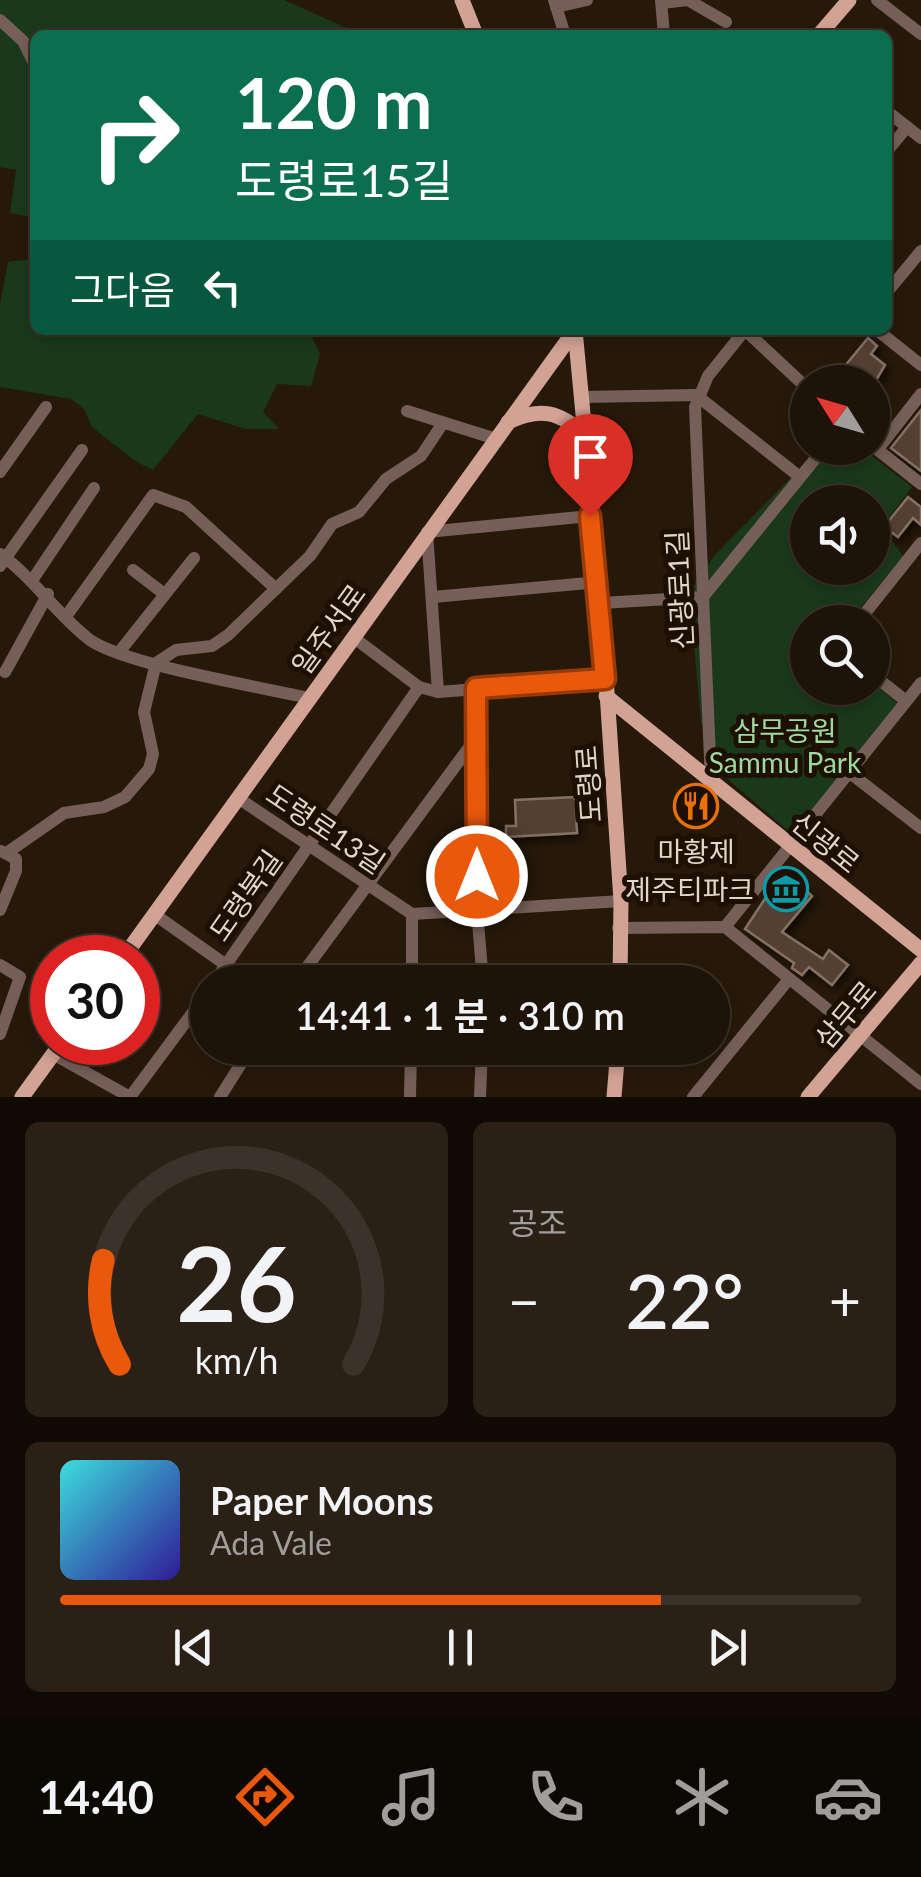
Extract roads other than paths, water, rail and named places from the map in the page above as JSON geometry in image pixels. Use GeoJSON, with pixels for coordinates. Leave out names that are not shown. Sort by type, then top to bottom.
{"type":"FeatureCollection","features":[{"type":"Feature","properties":{"kind":"main road"},"geometry":{"type":"LineString","coordinates":[[462,0],[474,30]]}},
{"type":"Feature","properties":{"kind":"main road"},"geometry":{"type":"LineString","coordinates":[[822,30],[849,0]]}},
{"type":"Feature","properties":{"kind":"main road","name":"일주서로"},"geometry":{"type":"LineString","coordinates":[[139,935],[570,335]]}},
{"type":"Feature","properties":{"kind":"main road","name":"도령로"},"geometry":{"type":"LineString","coordinates":[[575,335],[601,603],[621,901],[619,965]]}},
{"type":"Feature","properties":{"kind":"main road"},"geometry":{"type":"LineString","coordinates":[[504,423],[546,411],[563,417],[585,434]]}},
{"type":"Feature","properties":{"kind":"main road","name":"신광로"},"geometry":{"type":"LineString","coordinates":[[606,696],[921,950]]}},
{"type":"Feature","properties":{"kind":"main road","name":"삼무로"},"geometry":{"type":"LineString","coordinates":[[808,1097],[921,962]]}},
{"type":"Feature","properties":{"kind":"main road"},"geometry":{"type":"LineString","coordinates":[[22,1097],[45,1065]]}},
{"type":"Feature","properties":{"kind":"main road"},"geometry":{"type":"LineString","coordinates":[[614,1097],[617,1065]]}},
{"type":"Feature","properties":{"kind":"street"},"geometry":{"type":"LineString","coordinates":[[563,30],[555,3],[587,0]]}},
{"type":"Feature","properties":{"kind":"street"},"geometry":{"type":"LineString","coordinates":[[664,30],[662,1],[688,0],[726,22]]}},
{"type":"Feature","properties":{"kind":"street"},"geometry":{"type":"LineString","coordinates":[[877,0],[921,34]]}},
{"type":"Feature","properties":{"kind":"street"},"geometry":{"type":"LineString","coordinates":[[0,20],[23,41],[30,55]]}},
{"type":"Feature","properties":{"kind":"street"},"geometry":{"type":"LineString","coordinates":[[892,115],[921,138]]}},
{"type":"Feature","properties":{"kind":"street"},"geometry":{"type":"LineString","coordinates":[[892,145],[906,126]]}},
{"type":"Feature","properties":{"kind":"street"},"geometry":{"type":"LineString","coordinates":[[892,286],[921,251]]}},
{"type":"Feature","properties":{"kind":"street"},"geometry":{"type":"LineString","coordinates":[[696,395],[741,335]]}},
{"type":"Feature","properties":{"kind":"street"},"geometry":{"type":"LineString","coordinates":[[750,335],[790,372]]}},
{"type":"Feature","properties":{"kind":"street"},"geometry":{"type":"LineString","coordinates":[[883,335],[921,365]]}},
{"type":"Feature","properties":{"kind":"street"},"geometry":{"type":"LineString","coordinates":[[890,430],[921,394]]}},
{"type":"Feature","properties":{"kind":"street"},"geometry":{"type":"LineString","coordinates":[[582,397],[696,395],[800,477]]}},
{"type":"Feature","properties":{"kind":"street","name":"신광로1길"},"geometry":{"type":"LineString","coordinates":[[696,395],[712,782]]}},
{"type":"Feature","properties":{"kind":"street"},"geometry":{"type":"LineString","coordinates":[[0,472],[46,407]]}},
{"type":"Feature","properties":{"kind":"street"},"geometry":{"type":"LineString","coordinates":[[407,411],[493,438]]}},
{"type":"Feature","properties":{"kind":"street"},"geometry":{"type":"LineString","coordinates":[[0,910],[16,870],[16,859],[4,851],[64,813],[104,807],[125,796],[148,769],[153,754],[144,712],[156,664],[176,650],[212,646],[310,556],[332,524],[359,512],[386,479],[421,456],[444,423]]}},
{"type":"Feature","properties":{"kind":"street"},"geometry":{"type":"LineString","coordinates":[[82,450],[2,559],[32,579],[92,641],[156,664],[309,698]]}},
{"type":"Feature","properties":{"kind":"street"},"geometry":{"type":"LineString","coordinates":[[890,459],[921,484]]}},
{"type":"Feature","properties":{"kind":"street"},"geometry":{"type":"LineString","coordinates":[[601,603],[704,597],[810,465]]}},
{"type":"Feature","properties":{"kind":"street"},"geometry":{"type":"LineString","coordinates":[[32,579],[94,488]]}},
{"type":"Feature","properties":{"kind":"street"},"geometry":{"type":"LineString","coordinates":[[68,616],[152,495],[186,507],[276,589]]}},
{"type":"Feature","properties":{"kind":"street"},"geometry":{"type":"LineString","coordinates":[[438,692],[427,532],[590,516]]}},
{"type":"Feature","properties":{"kind":"street"},"geometry":{"type":"LineString","coordinates":[[872,605],[921,543]]}},
{"type":"Feature","properties":{"kind":"street"},"geometry":{"type":"LineString","coordinates":[[120,651],[194,558]]}},
{"type":"Feature","properties":{"kind":"street"},"geometry":{"type":"LineString","coordinates":[[134,570],[163,593]]}},
{"type":"Feature","properties":{"kind":"street"},"geometry":{"type":"LineString","coordinates":[[433,598],[599,582]]}},
{"type":"Feature","properties":{"kind":"street"},"geometry":{"type":"LineString","coordinates":[[5,672],[48,594]]}},
{"type":"Feature","properties":{"kind":"street"},"geometry":{"type":"LineString","coordinates":[[352,637],[418,687],[438,692],[605,679]]}},
{"type":"Feature","properties":{"kind":"street"},"geometry":{"type":"LineString","coordinates":[[725,927],[921,683]]}},
{"type":"Feature","properties":{"kind":"street","name":"도령북길"},"geometry":{"type":"LineString","coordinates":[[227,965],[418,687]]}},
{"type":"Feature","properties":{"kind":"street"},"geometry":{"type":"LineString","coordinates":[[476,688],[481,965]]}},
{"type":"Feature","properties":{"kind":"street"},"geometry":{"type":"LineString","coordinates":[[890,688],[906,701]]}},
{"type":"Feature","properties":{"kind":"street"},"geometry":{"type":"LineString","coordinates":[[309,965],[476,738]]}},
{"type":"Feature","properties":{"kind":"street"},"geometry":{"type":"LineString","coordinates":[[850,772],[919,823]]}},
{"type":"Feature","properties":{"kind":"street","name":"도령로13길"},"geometry":{"type":"LineString","coordinates":[[238,798],[412,914]]}},
{"type":"Feature","properties":{"kind":"street"},"geometry":{"type":"LineString","coordinates":[[412,965],[412,914],[621,901]]}},
{"type":"Feature","properties":{"kind":"street"},"geometry":{"type":"LineString","coordinates":[[154,914],[225,965]]}},
{"type":"Feature","properties":{"kind":"street"},"geometry":{"type":"LineString","coordinates":[[618,928],[725,927],[921,1084]]}},
{"type":"Feature","properties":{"kind":"street"},"geometry":{"type":"LineString","coordinates":[[0,965],[20,977],[0,1034]]}},
{"type":"Feature","properties":{"kind":"street"},"geometry":{"type":"LineString","coordinates":[[694,1097],[789,979]]}},
{"type":"Feature","properties":{"kind":"street"},"geometry":{"type":"LineString","coordinates":[[82,1065],[130,1097],[190,1016]]}},
{"type":"Feature","properties":{"kind":"street"},"geometry":{"type":"LineString","coordinates":[[220,1097],[240,1065]]}},
{"type":"Feature","properties":{"kind":"street"},"geometry":{"type":"LineString","coordinates":[[410,1097],[411,1065]]}},
{"type":"Feature","properties":{"kind":"street"},"geometry":{"type":"LineString","coordinates":[[480,1097],[481,1065]]}},
{"type":"Feature","properties":{"kind":"place","name":"마황제"},"geometry":{"type":"Point","coordinates":[696,806]}},
{"type":"Feature","properties":{"kind":"place","name":"제주티파크"},"geometry":{"type":"Point","coordinates":[786,889]}},
{"type":"Feature","properties":{"kind":"park label","name":"삼무공원 Sammu Park"},"geometry":{"type":"Point","coordinates":[785,746]}}]}
